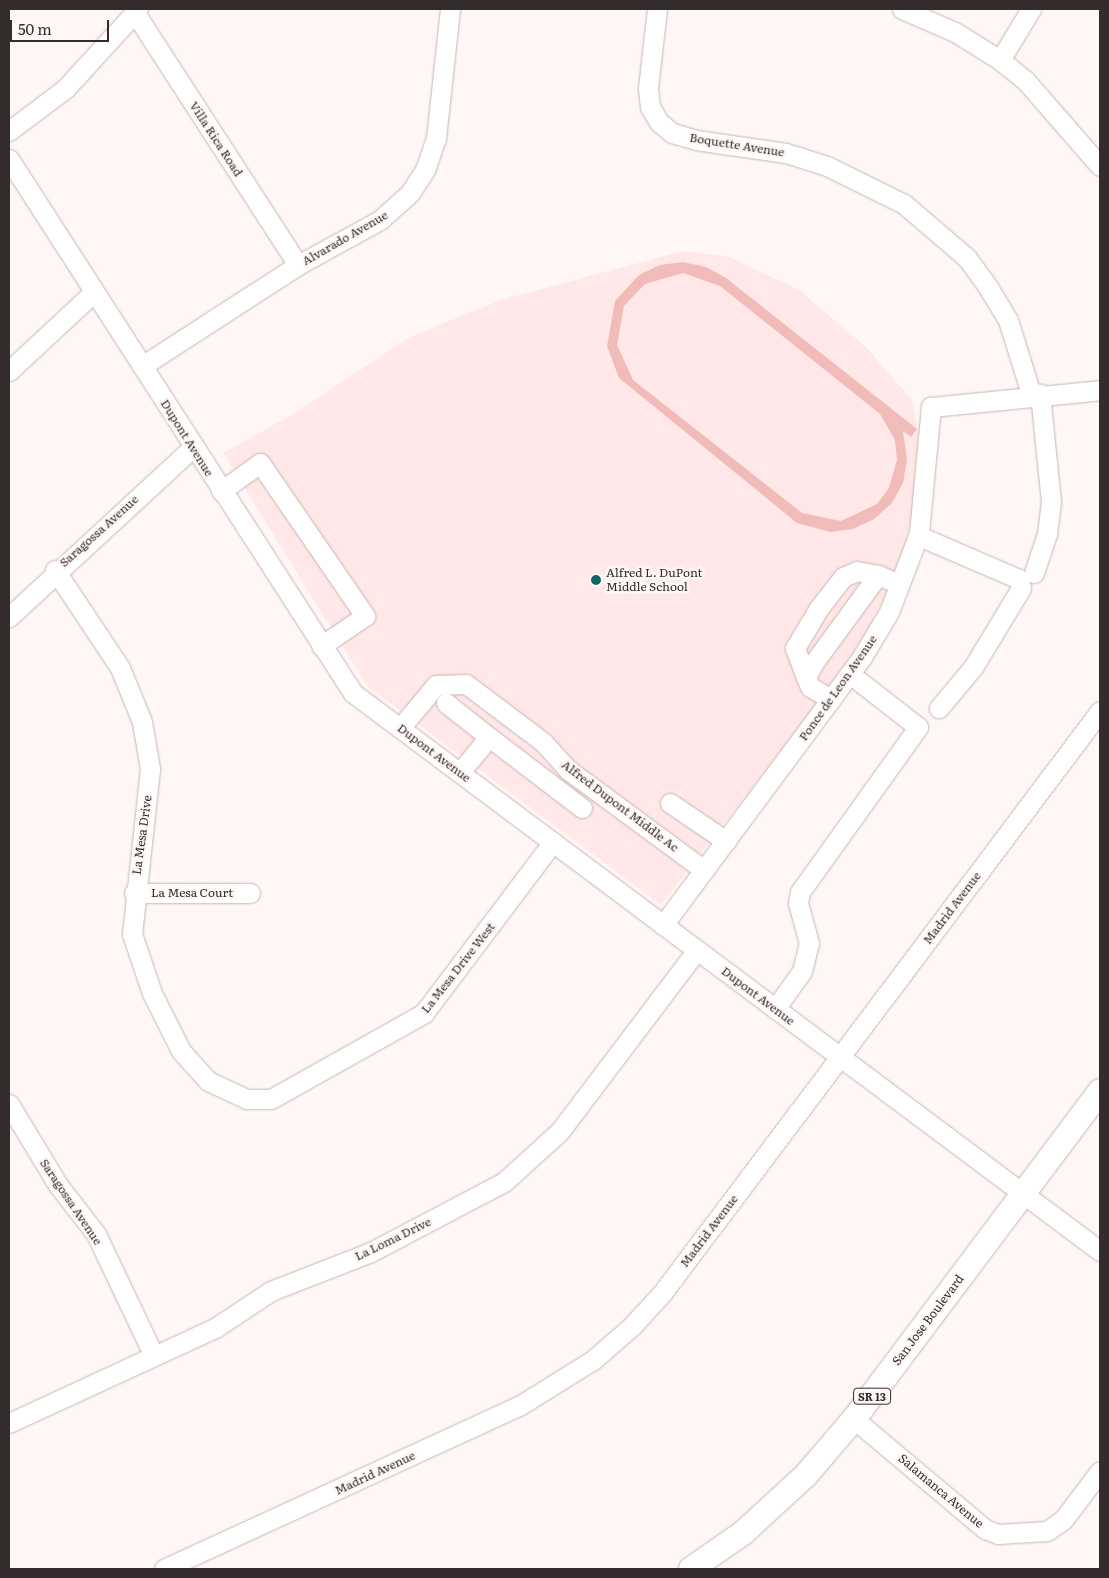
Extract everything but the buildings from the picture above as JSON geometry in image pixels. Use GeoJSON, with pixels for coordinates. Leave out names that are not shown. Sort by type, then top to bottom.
{"type":"FeatureCollection","features":[{"type":"Feature","properties":{"kind":"main road","name":"San Jose Boulevard"},"geometry":{"type":"LineString","coordinates":[[691,1569],[743,1533],[806,1475],[854,1419],[1100,1091]]}},
{"type":"Feature","properties":{"kind":"street","name":"Alvarado Avenue"},"geometry":{"type":"LineString","coordinates":[[142,366],[298,265],[396,208],[425,170],[436,138],[450,9]]}},
{"type":"Feature","properties":{"kind":"street","name":"Boquette Avenue"},"geometry":{"type":"LineString","coordinates":[[657,9],[648,88],[650,107],[659,122],[672,133],[696,140],[786,153],[827,166],[904,204],[967,258],[988,287],[1008,320],[1035,394],[1051,502],[1047,534],[1034,573]]}},
{"type":"Feature","properties":{"kind":"street"},"geometry":{"type":"LineString","coordinates":[[902,9],[955,32],[1000,60],[1025,80],[1100,166]]}},
{"type":"Feature","properties":{"kind":"street"},"geometry":{"type":"LineString","coordinates":[[1000,60],[1031,9]]}},
{"type":"Feature","properties":{"kind":"street","name":"Villa Rica Road"},"geometry":{"type":"LineString","coordinates":[[136,11],[298,265]]}},
{"type":"Feature","properties":{"kind":"street"},"geometry":{"type":"LineString","coordinates":[[9,131],[65,89],[136,11]]}},
{"type":"Feature","properties":{"kind":"street","name":"Dupont Avenue"},"geometry":{"type":"LineString","coordinates":[[9,159],[221,491],[353,693],[1100,1252]]}},
{"type":"Feature","properties":{"kind":"street"},"geometry":{"type":"LineString","coordinates":[[9,371],[94,292]]}},
{"type":"Feature","properties":{"kind":"street","name":"Ponce de Leon Avenue"},"geometry":{"type":"LineString","coordinates":[[664,925],[850,674],[890,612],[899,584],[919,536],[931,407],[1035,394],[1100,390]]}},
{"type":"Feature","properties":{"kind":"street","name":"Saragossa Avenue"},"geometry":{"type":"LineString","coordinates":[[9,617],[55,570],[193,447]]}},
{"type":"Feature","properties":{"kind":"street"},"geometry":{"type":"LineString","coordinates":[[221,491],[260,463],[365,616],[321,646]]}},
{"type":"Feature","properties":{"kind":"street"},"geometry":{"type":"LineString","coordinates":[[919,536],[1019,579],[1021,588],[974,666],[939,708]]}},
{"type":"Feature","properties":{"kind":"street","name":"La Mesa Drive"},"geometry":{"type":"LineString","coordinates":[[55,570],[128,682],[147,740],[148,787],[134,893],[132,934],[152,993],[194,1068],[227,1092]]}},
{"type":"Feature","properties":{"kind":"street"},"geometry":{"type":"LineString","coordinates":[[831,699],[810,687],[795,648],[819,608],[844,577],[857,571],[878,575],[899,584]]}},
{"type":"Feature","properties":{"kind":"street"},"geometry":{"type":"LineString","coordinates":[[806,677],[878,575]]}},
{"type":"Feature","properties":{"kind":"street"},"geometry":{"type":"LineString","coordinates":[[775,1009],[802,971],[809,943],[798,903],[800,892],[918,727],[850,674]]}},
{"type":"Feature","properties":{"kind":"street","name":"Alfred Dupont Middle Ac"},"geometry":{"type":"LineString","coordinates":[[400,728],[436,685],[466,684],[543,742],[567,769],[704,870]]}},
{"type":"Feature","properties":{"kind":"street"},"geometry":{"type":"LineString","coordinates":[[446,703],[582,808]]}},
{"type":"Feature","properties":{"kind":"street","name":"Madrid Avenue"},"geometry":{"type":"LineString","coordinates":[[164,1569],[519,1406],[592,1360],[663,1292],[1100,711]]}},
{"type":"Feature","properties":{"kind":"street"},"geometry":{"type":"LineString","coordinates":[[460,772],[489,737]]}},
{"type":"Feature","properties":{"kind":"street"},"geometry":{"type":"LineString","coordinates":[[670,803],[726,841]]}},
{"type":"Feature","properties":{"kind":"street","name":"La Mesa Drive West"},"geometry":{"type":"LineString","coordinates":[[227,1092],[247,1099],[271,1099],[424,1013],[553,842]]}},
{"type":"Feature","properties":{"kind":"street","name":"La Mesa Court"},"geometry":{"type":"LineString","coordinates":[[134,893],[250,892]]}},
{"type":"Feature","properties":{"kind":"street","name":"La Loma Drive"},"geometry":{"type":"LineString","coordinates":[[9,1423],[215,1328],[271,1291],[371,1252],[504,1182],[560,1131],[697,950]]}},
{"type":"Feature","properties":{"kind":"street","name":"Saragossa Avenue"},"geometry":{"type":"LineString","coordinates":[[9,1104],[58,1185],[96,1234],[154,1356]]}},
{"type":"Feature","properties":{"kind":"street","name":"Salamanca Avenue"},"geometry":{"type":"LineString","coordinates":[[854,1419],[985,1529],[998,1534],[1047,1531],[1063,1520],[1100,1471]]}},
{"type":"Feature","properties":{"kind":"shaded area","name":"Alfred L. DuPont Middle School"},"geometry":{"type":"Polygon","coordinates":[[[683,251],[729,257],[799,290],[866,347],[912,400],[918,433],[917,494],[901,563],[858,651],[661,905],[367,686],[223,453],[295,413],[410,337],[501,300],[683,251]]]}},
{"type":"Feature","properties":{"kind":"shaded area"},"geometry":{"type":"Polygon","coordinates":[[[683,262],[706,267],[726,278],[917,429],[911,437],[903,431],[907,460],[903,483],[892,503],[874,519],[853,529],[830,532],[797,523],[619,378],[607,346],[615,301],[639,275],[660,265],[683,262]],[[683,273],[645,284],[624,306],[617,345],[633,380],[802,513],[841,521],[877,504],[889,488],[897,460],[895,440],[880,414],[720,286],[683,273]]]}},
{"type":"Feature","properties":{"kind":"place","name":"Alfred L. DuPont Middle School"},"geometry":{"type":"Point","coordinates":[596,580]}}]}
